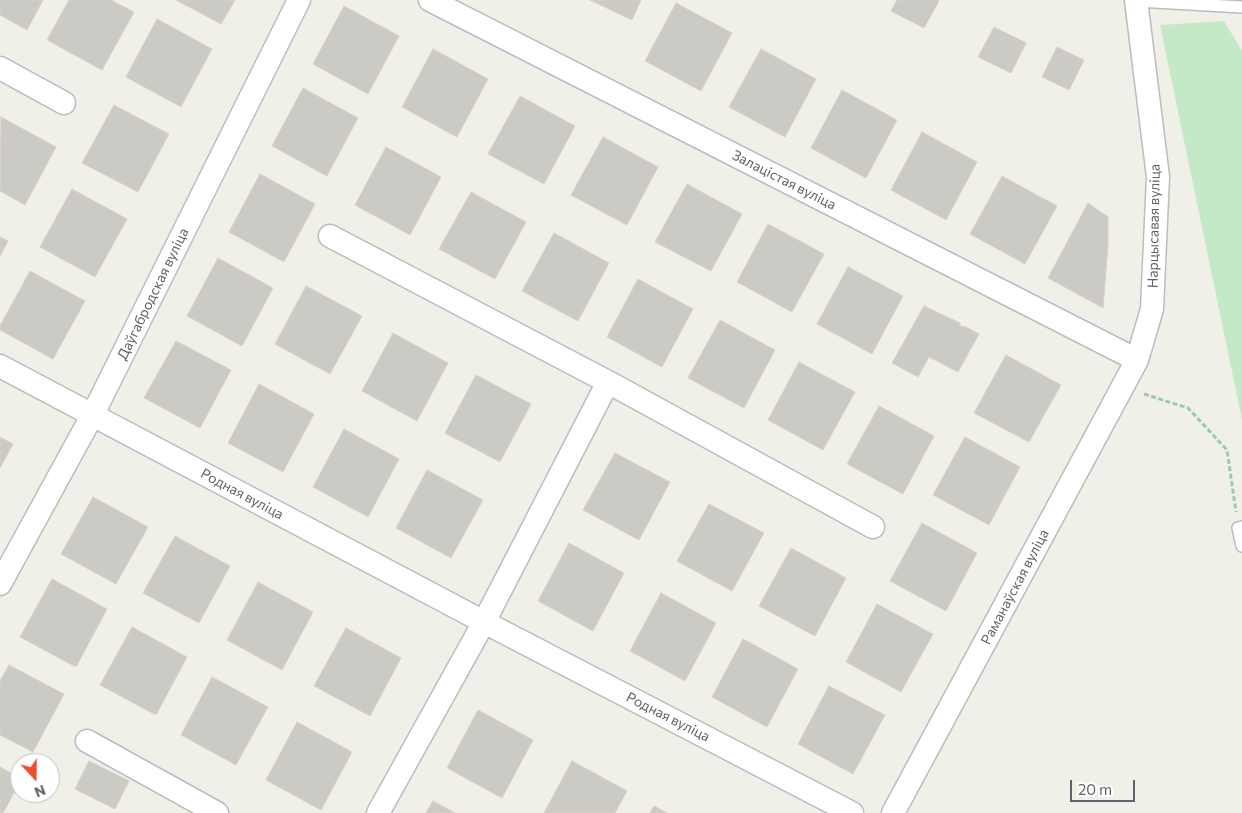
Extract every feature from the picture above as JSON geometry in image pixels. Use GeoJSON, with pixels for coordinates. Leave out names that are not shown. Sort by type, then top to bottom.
{"type":"FeatureCollection","features":[{"type":"Feature","properties":{"kind":"street","name":"Даўгабродская вуліца"},"geometry":{"type":"LineString","coordinates":[[0,584],[93,414],[299,0]]}},
{"type":"Feature","properties":{"kind":"street","name":"Залацістая вуліца"},"geometry":{"type":"LineString","coordinates":[[430,0],[1137,360]]}},
{"type":"Feature","properties":{"kind":"street","name":"Нарцысавая вуліца"},"geometry":{"type":"LineString","coordinates":[[1136,0],[1158,177],[1152,310],[1137,360]]}},
{"type":"Feature","properties":{"kind":"street"},"geometry":{"type":"LineString","coordinates":[[0,68],[64,103]]}},
{"type":"Feature","properties":{"kind":"street"},"geometry":{"type":"LineString","coordinates":[[330,236],[608,382],[873,527]]}},
{"type":"Feature","properties":{"kind":"street","name":"Раманаўская вуліца"},"geometry":{"type":"LineString","coordinates":[[893,813],[1137,360]]}},
{"type":"Feature","properties":{"kind":"street","name":"Родная вуліца"},"geometry":{"type":"LineString","coordinates":[[0,366],[484,622],[852,813]]}},
{"type":"Feature","properties":{"kind":"street"},"geometry":{"type":"LineString","coordinates":[[378,813],[484,622],[608,382]]}},
{"type":"Feature","properties":{"kind":"street"},"geometry":{"type":"LineString","coordinates":[[87,741],[217,813]]}},
{"type":"Feature","properties":{"kind":"lane"},"geometry":{"type":"LineString","coordinates":[[1136,0],[1242,7]]}},
{"type":"Feature","properties":{"kind":"lane"},"geometry":{"type":"LineString","coordinates":[[1240,527],[1242,546]]}},
{"type":"Feature","properties":{"kind":"path"},"geometry":{"type":"LineString","coordinates":[[1122,387],[1188,408],[1227,450],[1240,527]]}},
{"type":"Feature","properties":{"kind":"green space"},"geometry":{"type":"Polygon","coordinates":[[[1224,21],[1242,51],[1242,420],[1160,25],[1224,21]]]}},
{"type":"Feature","properties":{"kind":"building"},"geometry":{"type":"Polygon","coordinates":[[[0,0],[43,0],[27,30],[0,15],[0,0]]]}},
{"type":"Feature","properties":{"kind":"building"},"geometry":{"type":"Polygon","coordinates":[[[69,0],[111,0],[134,12],[102,70],[47,40],[69,0]]]}},
{"type":"Feature","properties":{"kind":"building"},"geometry":{"type":"Polygon","coordinates":[[[176,0],[235,0],[221,24],[176,0]]]}},
{"type":"Feature","properties":{"kind":"building"},"geometry":{"type":"Polygon","coordinates":[[[590,0],[641,0],[632,20],[590,0]]]}},
{"type":"Feature","properties":{"kind":"building"},"geometry":{"type":"Polygon","coordinates":[[[897,0],[939,1],[924,28],[891,11],[897,0]]]}},
{"type":"Feature","properties":{"kind":"building"},"geometry":{"type":"Polygon","coordinates":[[[676,3],[732,33],[701,91],[645,61],[676,3]]]}},
{"type":"Feature","properties":{"kind":"building"},"geometry":{"type":"Polygon","coordinates":[[[344,6],[399,36],[368,94],[313,64],[344,6]]]}},
{"type":"Feature","properties":{"kind":"building"},"geometry":{"type":"Polygon","coordinates":[[[157,19],[212,49],[181,107],[126,77],[157,19]]]}},
{"type":"Feature","properties":{"kind":"building"},"geometry":{"type":"Polygon","coordinates":[[[994,27],[1026,43],[1011,73],[978,57],[994,27]]]}},
{"type":"Feature","properties":{"kind":"building"},"geometry":{"type":"Polygon","coordinates":[[[1057,47],[1084,60],[1069,90],[1042,77],[1057,47]]]}},
{"type":"Feature","properties":{"kind":"building"},"geometry":{"type":"Polygon","coordinates":[[[433,49],[488,79],[457,137],[402,107],[433,49]]]}},
{"type":"Feature","properties":{"kind":"building"},"geometry":{"type":"Polygon","coordinates":[[[761,49],[816,79],[785,137],[729,107],[761,49]]]}},
{"type":"Feature","properties":{"kind":"building"},"geometry":{"type":"Polygon","coordinates":[[[303,88],[358,118],[327,176],[272,146],[303,88]]]}},
{"type":"Feature","properties":{"kind":"building"},"geometry":{"type":"Polygon","coordinates":[[[842,90],[897,120],[866,178],[811,148],[842,90]]]}},
{"type":"Feature","properties":{"kind":"building"},"geometry":{"type":"Polygon","coordinates":[[[520,96],[575,126],[544,184],[488,154],[520,96]]]}},
{"type":"Feature","properties":{"kind":"building"},"geometry":{"type":"Polygon","coordinates":[[[114,105],[169,134],[138,192],[82,163],[114,105]]]}},
{"type":"Feature","properties":{"kind":"building"},"geometry":{"type":"Polygon","coordinates":[[[1,117],[56,147],[25,205],[0,191],[1,117]]]}},
{"type":"Feature","properties":{"kind":"building"},"geometry":{"type":"Polygon","coordinates":[[[922,132],[977,162],[946,220],[891,190],[922,132]]]}},
{"type":"Feature","properties":{"kind":"building"},"geometry":{"type":"Polygon","coordinates":[[[603,137],[658,167],[627,225],[571,195],[603,137]]]}},
{"type":"Feature","properties":{"kind":"building"},"geometry":{"type":"Polygon","coordinates":[[[386,147],[441,177],[410,235],[355,205],[386,147]]]}},
{"type":"Feature","properties":{"kind":"building"},"geometry":{"type":"Polygon","coordinates":[[[260,174],[315,204],[284,262],[229,232],[260,174]]]}},
{"type":"Feature","properties":{"kind":"building"},"geometry":{"type":"Polygon","coordinates":[[[1002,176],[1057,206],[1025,264],[970,234],[1002,176]]]}},
{"type":"Feature","properties":{"kind":"building"},"geometry":{"type":"Polygon","coordinates":[[[687,184],[742,214],[711,271],[655,242],[687,184]]]}},
{"type":"Feature","properties":{"kind":"building"},"geometry":{"type":"Polygon","coordinates":[[[72,189],[127,219],[95,277],[40,247],[72,189]]]}},
{"type":"Feature","properties":{"kind":"building"},"geometry":{"type":"Polygon","coordinates":[[[471,192],[526,222],[495,279],[439,249],[471,192]]]}},
{"type":"Feature","properties":{"kind":"building"},"geometry":{"type":"Polygon","coordinates":[[[1088,203],[1108,217],[1103,308],[1048,278],[1088,203]]]}},
{"type":"Feature","properties":{"kind":"building"},"geometry":{"type":"Polygon","coordinates":[[[768,224],[824,254],[792,312],[737,282],[768,224]]]}},
{"type":"Feature","properties":{"kind":"building"},"geometry":{"type":"Polygon","coordinates":[[[554,233],[609,263],[578,321],[522,291],[554,233]]]}},
{"type":"Feature","properties":{"kind":"building"},"geometry":{"type":"Polygon","coordinates":[[[0,237],[8,241],[0,256],[0,237]]]}},
{"type":"Feature","properties":{"kind":"building"},"geometry":{"type":"Polygon","coordinates":[[[218,258],[273,288],[242,346],[187,316],[218,258]]]}},
{"type":"Feature","properties":{"kind":"building"},"geometry":{"type":"Polygon","coordinates":[[[848,267],[903,296],[872,354],[817,324],[848,267]]]}},
{"type":"Feature","properties":{"kind":"building"},"geometry":{"type":"Polygon","coordinates":[[[30,271],[85,301],[53,359],[0,330],[0,326],[30,271]]]}},
{"type":"Feature","properties":{"kind":"building"},"geometry":{"type":"Polygon","coordinates":[[[638,279],[693,309],[662,367],[607,337],[638,279]]]}},
{"type":"Feature","properties":{"kind":"building"},"geometry":{"type":"Polygon","coordinates":[[[306,286],[362,316],[330,374],[275,344],[306,286]]]}},
{"type":"Feature","properties":{"kind":"building"},"geometry":{"type":"Polygon","coordinates":[[[924,306],[979,334],[958,372],[929,357],[918,377],[892,363],[924,306]]]}},
{"type":"Feature","properties":{"kind":"building"},"geometry":{"type":"Polygon","coordinates":[[[720,320],[775,350],[744,408],[688,378],[720,320]]]}},
{"type":"Feature","properties":{"kind":"building"},"geometry":{"type":"Polygon","coordinates":[[[393,333],[448,363],[417,421],[362,391],[393,333]]]}},
{"type":"Feature","properties":{"kind":"building"},"geometry":{"type":"Polygon","coordinates":[[[176,341],[231,370],[200,428],[144,398],[176,341]]]}},
{"type":"Feature","properties":{"kind":"building"},"geometry":{"type":"Polygon","coordinates":[[[1006,355],[1061,385],[1029,442],[974,413],[1006,355]]]}},
{"type":"Feature","properties":{"kind":"building"},"geometry":{"type":"Polygon","coordinates":[[[799,362],[855,392],[823,450],[768,420],[799,362]]]}},
{"type":"Feature","properties":{"kind":"building"},"geometry":{"type":"Polygon","coordinates":[[[476,375],[531,404],[500,462],[445,433],[476,375]]]}},
{"type":"Feature","properties":{"kind":"building"},"geometry":{"type":"Polygon","coordinates":[[[259,384],[314,414],[283,472],[228,443],[259,384]]]}},
{"type":"Feature","properties":{"kind":"building"},"geometry":{"type":"Polygon","coordinates":[[[879,406],[934,436],[903,494],[847,464],[879,406]]]}},
{"type":"Feature","properties":{"kind":"building"},"geometry":{"type":"Polygon","coordinates":[[[344,429],[399,459],[368,517],[313,487],[344,429]]]}},
{"type":"Feature","properties":{"kind":"building"},"geometry":{"type":"Polygon","coordinates":[[[0,437],[13,444],[0,468],[0,437]]]}},
{"type":"Feature","properties":{"kind":"building"},"geometry":{"type":"Polygon","coordinates":[[[965,437],[1020,467],[989,525],[933,495],[965,437]]]}},
{"type":"Feature","properties":{"kind":"building"},"geometry":{"type":"Polygon","coordinates":[[[615,453],[670,482],[639,540],[583,510],[615,453]]]}},
{"type":"Feature","properties":{"kind":"building"},"geometry":{"type":"Polygon","coordinates":[[[427,470],[483,500],[451,558],[396,528],[427,470]]]}},
{"type":"Feature","properties":{"kind":"building"},"geometry":{"type":"Polygon","coordinates":[[[93,497],[148,527],[116,584],[61,554],[93,497]]]}},
{"type":"Feature","properties":{"kind":"building"},"geometry":{"type":"Polygon","coordinates":[[[709,504],[764,533],[732,591],[677,561],[709,504]]]}},
{"type":"Feature","properties":{"kind":"building"},"geometry":{"type":"Polygon","coordinates":[[[922,523],[977,553],[946,611],[890,581],[922,523]]]}},
{"type":"Feature","properties":{"kind":"building"},"geometry":{"type":"Polygon","coordinates":[[[175,536],[230,566],[199,623],[143,593],[175,536]]]}},
{"type":"Feature","properties":{"kind":"building"},"geometry":{"type":"Polygon","coordinates":[[[569,543],[624,573],[593,631],[538,601],[569,543]]]}},
{"type":"Feature","properties":{"kind":"building"},"geometry":{"type":"Polygon","coordinates":[[[791,548],[846,578],[815,636],[759,606],[791,548]]]}},
{"type":"Feature","properties":{"kind":"building"},"geometry":{"type":"Polygon","coordinates":[[[52,579],[107,609],[76,667],[20,637],[52,579]]]}},
{"type":"Feature","properties":{"kind":"building"},"geometry":{"type":"Polygon","coordinates":[[[258,582],[313,612],[282,670],[227,640],[258,582]]]}},
{"type":"Feature","properties":{"kind":"building"},"geometry":{"type":"Polygon","coordinates":[[[661,593],[716,623],[685,681],[630,651],[661,593]]]}},
{"type":"Feature","properties":{"kind":"building"},"geometry":{"type":"Polygon","coordinates":[[[877,604],[933,634],[901,692],[846,662],[877,604]]]}},
{"type":"Feature","properties":{"kind":"building"},"geometry":{"type":"Polygon","coordinates":[[[132,627],[187,657],[156,715],[100,685],[132,627]]]}},
{"type":"Feature","properties":{"kind":"building"},"geometry":{"type":"Polygon","coordinates":[[[346,628],[401,658],[370,716],[314,686],[346,628]]]}},
{"type":"Feature","properties":{"kind":"building"},"geometry":{"type":"Polygon","coordinates":[[[743,639],[798,669],[767,727],[712,697],[743,639]]]}},
{"type":"Feature","properties":{"kind":"building"},"geometry":{"type":"Polygon","coordinates":[[[9,665],[64,694],[33,752],[0,735],[0,681],[9,665]]]}},
{"type":"Feature","properties":{"kind":"building"},"geometry":{"type":"Polygon","coordinates":[[[212,677],[268,707],[236,765],[181,735],[212,677]]]}},
{"type":"Feature","properties":{"kind":"building"},"geometry":{"type":"Polygon","coordinates":[[[829,686],[885,715],[853,774],[798,744],[829,686]]]}},
{"type":"Feature","properties":{"kind":"building"},"geometry":{"type":"Polygon","coordinates":[[[478,710],[533,740],[502,798],[447,768],[478,710]]]}},
{"type":"Feature","properties":{"kind":"building"},"geometry":{"type":"Polygon","coordinates":[[[297,722],[352,752],[321,810],[266,780],[297,722]]]}},
{"type":"Feature","properties":{"kind":"building"},"geometry":{"type":"Polygon","coordinates":[[[89,761],[129,781],[115,809],[75,789],[89,761]]]}},
{"type":"Feature","properties":{"kind":"building"},"geometry":{"type":"Polygon","coordinates":[[[572,761],[627,791],[615,813],[544,813],[572,761]]]}},
{"type":"Feature","properties":{"kind":"building"},"geometry":{"type":"Polygon","coordinates":[[[0,767],[10,772],[10,800],[3,813],[0,813],[0,767]]]}},
{"type":"Feature","properties":{"kind":"building"},"geometry":{"type":"Polygon","coordinates":[[[433,801],[455,813],[426,813],[433,801]]]}},
{"type":"Feature","properties":{"kind":"building"},"geometry":{"type":"Polygon","coordinates":[[[654,806],[667,813],[650,813],[654,806]]]}}]}
